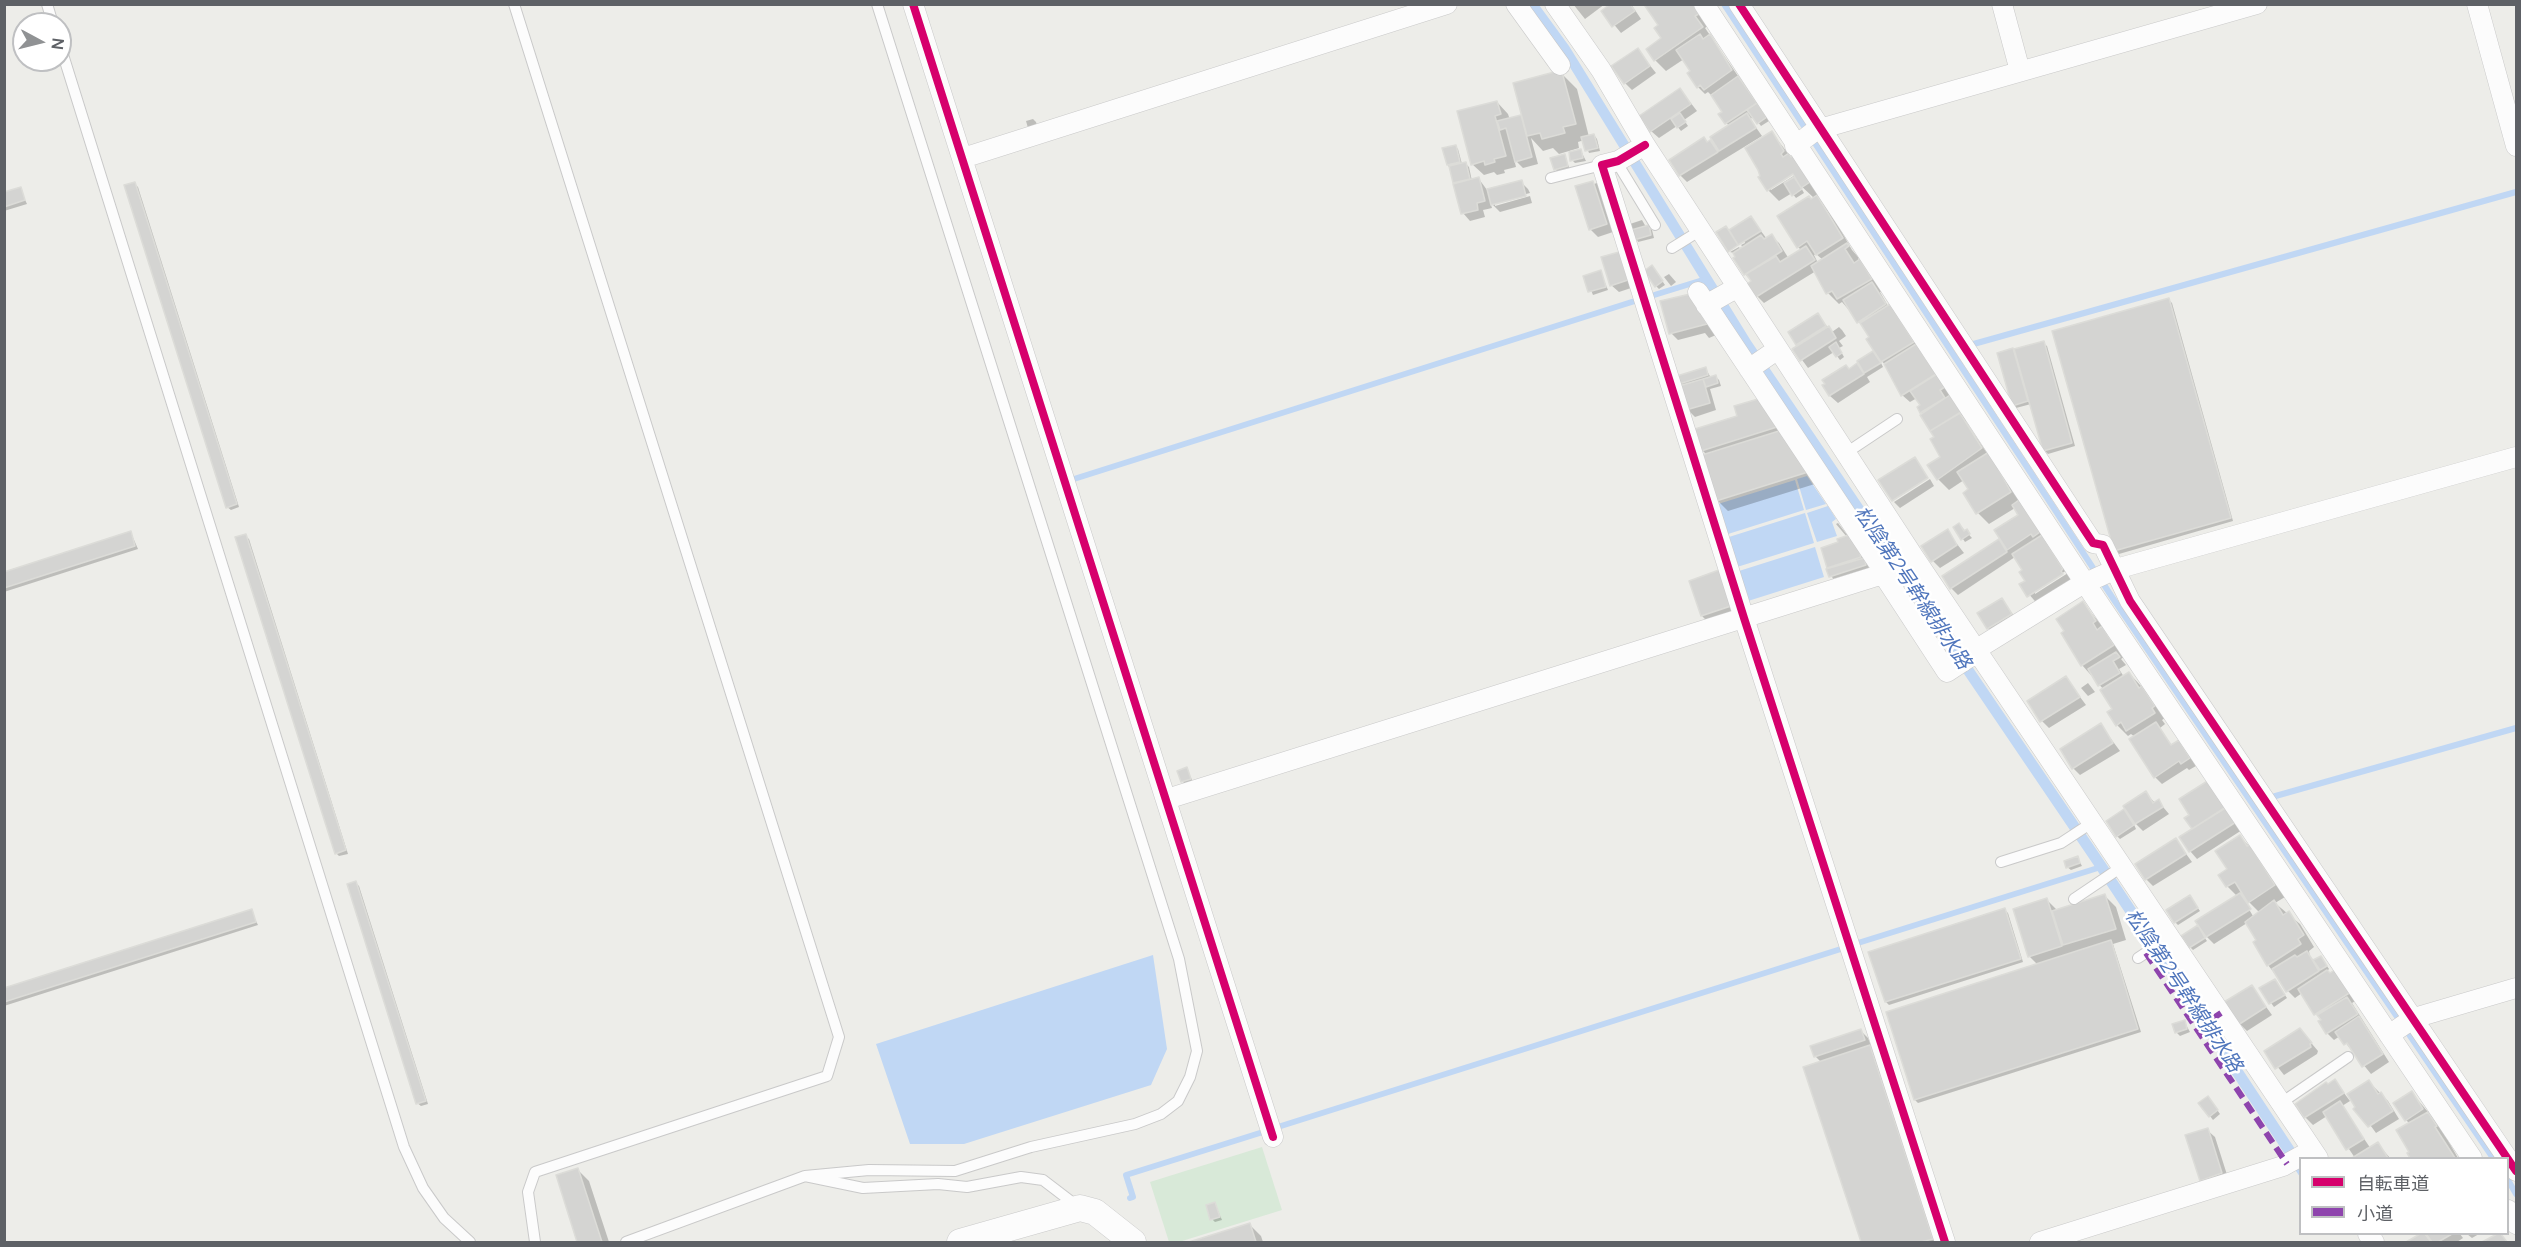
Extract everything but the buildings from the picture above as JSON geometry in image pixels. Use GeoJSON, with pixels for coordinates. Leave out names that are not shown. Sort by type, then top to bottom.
{"type":"FeatureCollection","features":[{"type":"Feature","properties":{"kind":"street"},"geometry":{"type":"LineString","coordinates":[[913,4],[1273,1137]]}},
{"type":"Feature","properties":{"kind":"street"},"geometry":{"type":"LineString","coordinates":[[963,158],[1447,4]]}},
{"type":"Feature","properties":{"kind":"street"},"geometry":{"type":"LineString","coordinates":[[1516,4],[1560,65]]}},
{"type":"Feature","properties":{"kind":"street"},"geometry":{"type":"LineString","coordinates":[[1555,4],[1601,70],[1643,146],[1733,289],[1846,453],[1911,557],[2092,823],[2119,868],[2281,1103],[2306,1156]]}},
{"type":"Feature","properties":{"kind":"street"},"geometry":{"type":"LineString","coordinates":[[1704,4],[2087,582],[2402,1026],[2506,1157]]}},
{"type":"Feature","properties":{"kind":"street"},"geometry":{"type":"LineString","coordinates":[[1739,4],[2093,543],[2103,545],[2113,571],[2130,601],[2402,1026],[2471,1157]]}},
{"type":"Feature","properties":{"kind":"street"},"geometry":{"type":"LineString","coordinates":[[2002,4],[2020,71]]}},
{"type":"Feature","properties":{"kind":"street"},"geometry":{"type":"LineString","coordinates":[[1797,144],[1819,129],[2257,4]]}},
{"type":"Feature","properties":{"kind":"street"},"geometry":{"type":"LineString","coordinates":[[2477,4],[2517,146]]}},
{"type":"Feature","properties":{"kind":"street"},"geometry":{"type":"LineString","coordinates":[[1643,146],[1612,162],[1744,618],[1945,1242]]}},
{"type":"Feature","properties":{"kind":"street"},"geometry":{"type":"LineString","coordinates":[[1733,289],[1704,301],[1885,572],[1947,672],[2087,582],[2113,571],[2517,457]]}},
{"type":"Feature","properties":{"kind":"street"},"geometry":{"type":"LineString","coordinates":[[1750,368],[1775,351]]}},
{"type":"Feature","properties":{"kind":"street"},"geometry":{"type":"LineString","coordinates":[[1167,800],[1885,572],[1911,557]]}},
{"type":"Feature","properties":{"kind":"street"},"geometry":{"type":"LineString","coordinates":[[2402,1026],[2517,988]]}},
{"type":"Feature","properties":{"kind":"street"},"geometry":{"type":"LineString","coordinates":[[2040,1242],[2299,1158]]}},
{"type":"Feature","properties":{"kind":"street"},"geometry":{"type":"LineString","coordinates":[[960,1242],[1080,1208],[1095,1212],[1133,1242]]}},
{"type":"Feature","properties":{"kind":"lane"},"geometry":{"type":"LineString","coordinates":[[514,4],[839,1037],[827,1076],[535,1172],[528,1192],[535,1242]]}},
{"type":"Feature","properties":{"kind":"lane"},"geometry":{"type":"LineString","coordinates":[[626,1242],[805,1176],[868,1170],[955,1171],[1031,1147],[1135,1124],[1161,1114],[1178,1101],[1190,1077],[1197,1051],[1179,959],[876,4]]}},
{"type":"Feature","properties":{"kind":"lane"},"geometry":{"type":"LineString","coordinates":[[68,72],[404,1147],[423,1188],[444,1218],[470,1242]]}},
{"type":"Feature","properties":{"kind":"lane"},"geometry":{"type":"LineString","coordinates":[[1551,178],[1612,162],[1655,225]]}},
{"type":"Feature","properties":{"kind":"lane"},"geometry":{"type":"LineString","coordinates":[[1673,248],[1697,232]]}},
{"type":"Feature","properties":{"kind":"lane"},"geometry":{"type":"LineString","coordinates":[[1846,453],[1897,419]]}},
{"type":"Feature","properties":{"kind":"lane"},"geometry":{"type":"LineString","coordinates":[[2001,862],[2068,839],[2092,823]]}},
{"type":"Feature","properties":{"kind":"lane"},"geometry":{"type":"LineString","coordinates":[[2074,899],[2119,868]]}},
{"type":"Feature","properties":{"kind":"lane"},"geometry":{"type":"LineString","coordinates":[[2143,955],[2168,938]]}},
{"type":"Feature","properties":{"kind":"lane"},"geometry":{"type":"LineString","coordinates":[[2281,1103],[2348,1057]]}},
{"type":"Feature","properties":{"kind":"lane"},"geometry":{"type":"LineString","coordinates":[[805,1176],[863,1188],[938,1184],[967,1187],[1021,1177],[1043,1180],[1080,1208]]}},
{"type":"Feature","properties":{"kind":"green space"},"geometry":{"type":"Polygon","coordinates":[[[1262,1147],[1282,1210],[1179,1242],[1169,1242],[1150,1182],[1262,1147]]]}},
{"type":"Feature","properties":{"kind":"water","name":"松陰第2号幹線排水路"},"geometry":{"type":"Polygon","coordinates":[[[1526,5],[1539,5],[1569,46],[1751,341],[2109,868],[2300,1157],[2299,1175],[2093,864],[1741,345],[1563,56],[1526,5]]]}},
{"type":"Feature","properties":{"kind":"water"},"geometry":{"type":"Polygon","coordinates":[[[1807,476],[1826,504],[1806,510],[1797,479],[1807,476]]]}},
{"type":"Feature","properties":{"kind":"water"},"geometry":{"type":"Polygon","coordinates":[[[1795,480],[1804,510],[1728,534],[1718,504],[1795,480]]]}},
{"type":"Feature","properties":{"kind":"water"},"geometry":{"type":"Polygon","coordinates":[[[1828,506],[1836,519],[1832,522],[1837,536],[1817,542],[1807,513],[1828,506]]]}},
{"type":"Feature","properties":{"kind":"water"},"geometry":{"type":"Polygon","coordinates":[[[1805,513],[1814,543],[1737,567],[1729,537],[1805,513]]]}},
{"type":"Feature","properties":{"kind":"water"},"geometry":{"type":"Polygon","coordinates":[[[1815,547],[1824,577],[1748,601],[1739,571],[1815,547]]]}},
{"type":"Feature","properties":{"kind":"water"},"geometry":{"type":"Polygon","coordinates":[[[1153,955],[1167,1049],[1151,1085],[964,1144],[910,1144],[876,1044],[1153,955]]]}},
{"type":"Feature","properties":{"kind":"waterway"},"geometry":{"type":"LineString","coordinates":[[1724,4],[2112,597],[2492,1157]]}},
{"type":"Feature","properties":{"kind":"waterway"},"geometry":{"type":"LineString","coordinates":[[1970,345],[2516,192]]}},
{"type":"Feature","properties":{"kind":"waterway"},"geometry":{"type":"LineString","coordinates":[[1651,296],[1706,279]]}},
{"type":"Feature","properties":{"kind":"waterway"},"geometry":{"type":"LineString","coordinates":[[1074,479],[1638,300]]}},
{"type":"Feature","properties":{"kind":"waterway"},"geometry":{"type":"LineString","coordinates":[[2272,797],[2516,728]]}},
{"type":"Feature","properties":{"kind":"waterway"},"geometry":{"type":"LineString","coordinates":[[1858,943],[2101,867]]}},
{"type":"Feature","properties":{"kind":"waterway"},"geometry":{"type":"LineString","coordinates":[[1281,1126],[1844,948]]}},
{"type":"Feature","properties":{"kind":"waterway"},"geometry":{"type":"LineString","coordinates":[[1130,1198],[1133,1197],[1126,1175],[1263,1132]]}},
{"type":"Feature","properties":{"kind":"waterway"},"geometry":{"type":"LineString","coordinates":[[2509,1182],[2516,1194]]}},
{"type":"Feature","properties":{"kind":"marked path"},"geometry":{"type":"LineString","coordinates":[[2146,953],[2287,1164]]}},
{"type":"Feature","properties":{"kind":"marked path"},"geometry":{"type":"LineString","coordinates":[[2197,1029],[2221,1013]]}},
{"type":"Feature","properties":{"kind":"cycle path"},"geometry":{"type":"LineString","coordinates":[[913,4],[1273,1137]]}},
{"type":"Feature","properties":{"kind":"cycle path"},"geometry":{"type":"LineString","coordinates":[[1739,4],[2093,543],[2103,545],[2130,601],[2507,1157]]}},
{"type":"Feature","properties":{"kind":"cycle path"},"geometry":{"type":"LineString","coordinates":[[1645,145],[1618,161],[1602,165],[1744,618],[1945,1242]]}},
{"type":"Feature","properties":{"kind":"cycle path"},"geometry":{"type":"LineString","coordinates":[[2509,1161],[2516,1171]]}}]}
